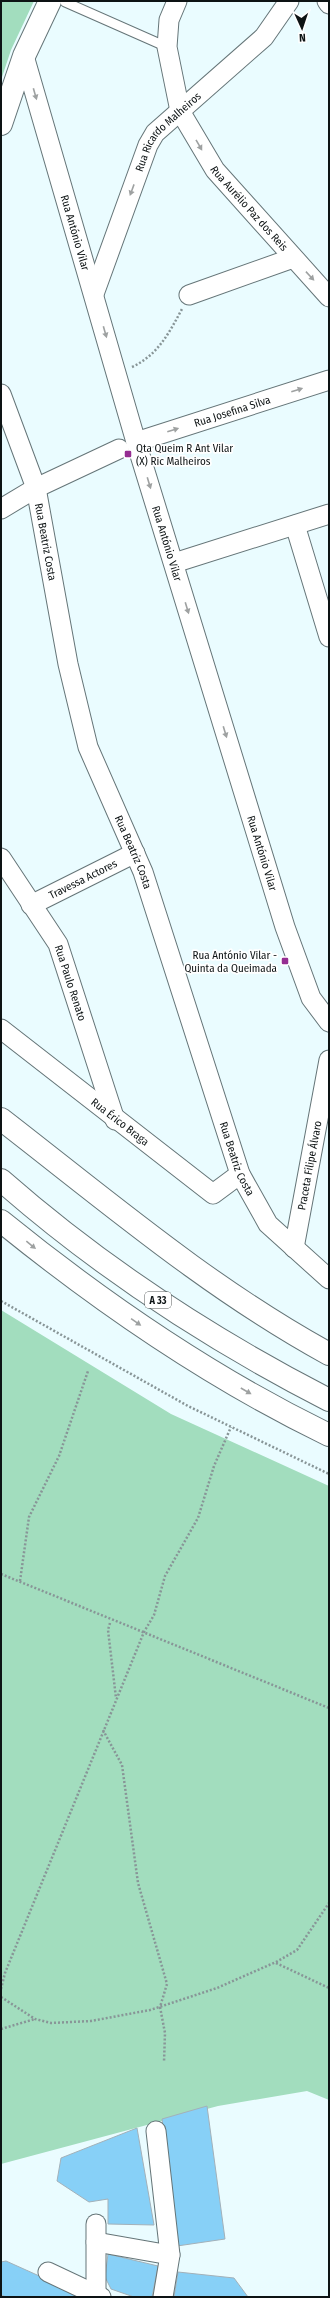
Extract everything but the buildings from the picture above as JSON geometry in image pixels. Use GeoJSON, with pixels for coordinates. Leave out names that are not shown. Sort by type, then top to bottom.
{"type":"FeatureCollection","features":[{"type":"Feature","properties":{"kind":"main road"},"geometry":{"type":"LineString","coordinates":[[1,124],[24,56],[58,1]]}},
{"type":"Feature","properties":{"kind":"main road"},"geometry":{"type":"LineString","coordinates":[[1,1118],[220,1287],[267,1318],[329,1354]]}},
{"type":"Feature","properties":{"kind":"main road"},"geometry":{"type":"LineString","coordinates":[[1,1180],[140,1274],[222,1327],[329,1386]]}},
{"type":"Feature","properties":{"kind":"main road","name":"A 33"},"geometry":{"type":"LineString","coordinates":[[1,1180],[69,1236],[135,1284],[244,1354],[329,1400]]}},
{"type":"Feature","properties":{"kind":"main road","name":"A 33"},"geometry":{"type":"LineString","coordinates":[[1,1221],[52,1262],[153,1334],[209,1369],[329,1435]]}},
{"type":"Feature","properties":{"kind":"street","name":"Rua Aurélio Paz dos Reis"},"geometry":{"type":"LineString","coordinates":[[178,1],[169,20],[167,47],[180,111],[215,170],[329,297]]}},
{"type":"Feature","properties":{"kind":"street","name":"Rua Ricardo Malheiros"},"geometry":{"type":"LineString","coordinates":[[94,294],[148,145],[156,133],[264,37],[289,1]]}},
{"type":"Feature","properties":{"kind":"street","name":"Rua António Vilar"},"geometry":{"type":"LineString","coordinates":[[24,56],[116,372],[128,445],[174,564],[304,982],[310,998],[329,1022]]}},
{"type":"Feature","properties":{"kind":"street"},"geometry":{"type":"LineString","coordinates":[[189,295],[293,258]]}},
{"type":"Feature","properties":{"kind":"street","name":"Rua Josefina Silva"},"geometry":{"type":"LineString","coordinates":[[1,509],[36,488],[128,445],[329,380]]}},
{"type":"Feature","properties":{"kind":"street","name":"Rua Beatriz Costa"},"geometry":{"type":"LineString","coordinates":[[1,394],[36,488],[68,664],[88,747],[143,872],[240,1174],[268,1224],[329,1279]]}},
{"type":"Feature","properties":{"kind":"street"},"geometry":{"type":"LineString","coordinates":[[174,564],[329,514]]}},
{"type":"Feature","properties":{"kind":"street"},"geometry":{"type":"LineString","coordinates":[[295,525],[329,637]]}},
{"type":"Feature","properties":{"kind":"street","name":"Travessa Actores"},"geometry":{"type":"LineString","coordinates":[[31,905],[135,853]]}},
{"type":"Feature","properties":{"kind":"street","name":"Rua Paulo Renato"},"geometry":{"type":"LineString","coordinates":[[1,858],[58,944],[116,1120]]}},
{"type":"Feature","properties":{"kind":"street","name":"Rua Érico Braga"},"geometry":{"type":"LineString","coordinates":[[1,1029],[213,1194],[240,1174]]}},
{"type":"Feature","properties":{"kind":"street","name":"Praceta Filipe Álvaro"},"geometry":{"type":"LineString","coordinates":[[294,1248],[329,1060]]}},
{"type":"Feature","properties":{"kind":"street"},"geometry":{"type":"LineString","coordinates":[[156,2131],[170,2255],[163,2297]]}},
{"type":"Feature","properties":{"kind":"street"},"geometry":{"type":"LineString","coordinates":[[48,2272],[99,2296],[96,2233],[170,2255]]}},
{"type":"Feature","properties":{"kind":"lane"},"geometry":{"type":"LineString","coordinates":[[58,1],[167,47]]}},
{"type":"Feature","properties":{"kind":"path"},"geometry":{"type":"LineString","coordinates":[[116,372],[147,360],[161,345],[189,295]]}},
{"type":"Feature","properties":{"kind":"path"},"geometry":{"type":"LineString","coordinates":[[1,1301],[188,1406],[329,1474]]}},
{"type":"Feature","properties":{"kind":"path"},"geometry":{"type":"LineString","coordinates":[[20,1581],[29,1517],[59,1456],[88,1371]]}},
{"type":"Feature","properties":{"kind":"path"},"geometry":{"type":"LineString","coordinates":[[1,1989],[5,1973],[103,1729],[144,1632],[154,1615],[165,1576],[198,1518],[214,1466],[231,1427]]}},
{"type":"Feature","properties":{"kind":"path"},"geometry":{"type":"LineString","coordinates":[[1,1574],[329,1708]]}},
{"type":"Feature","properties":{"kind":"path"},"geometry":{"type":"LineString","coordinates":[[110,1623],[108,1630],[116,1698]]}},
{"type":"Feature","properties":{"kind":"path"},"geometry":{"type":"LineString","coordinates":[[103,1729],[122,1765],[138,1882],[167,1984],[160,2007],[165,2033],[164,2062]]}},
{"type":"Feature","properties":{"kind":"path"},"geometry":{"type":"LineString","coordinates":[[1,1997],[35,2019],[52,2024],[91,2021],[160,2007],[217,1988],[276,1962],[297,1950],[329,1903]]}},
{"type":"Feature","properties":{"kind":"path"},"geometry":{"type":"LineString","coordinates":[[276,1962],[329,1988]]}},
{"type":"Feature","properties":{"kind":"path"},"geometry":{"type":"LineString","coordinates":[[1,2029],[35,2019]]}},
{"type":"Feature","properties":{"kind":"green space"},"geometry":{"type":"Polygon","coordinates":[[[1,1],[34,1],[11,50],[1,80],[1,1]]]}},
{"type":"Feature","properties":{"kind":"green space"},"geometry":{"type":"Polygon","coordinates":[[[1,1310],[171,1414],[329,1486],[329,2100],[307,2091],[218,2106],[1,2164],[1,1310]]]}},
{"type":"Feature","properties":{"kind":"place","name":"Qta Queim R Ant Vilar (X) Ric Malheiros"},"geometry":{"type":"Point","coordinates":[128,454]}},
{"type":"Feature","properties":{"kind":"place","name":"Rua António Vilar - Quinta da Queimada"},"geometry":{"type":"Point","coordinates":[285,961]}}]}
